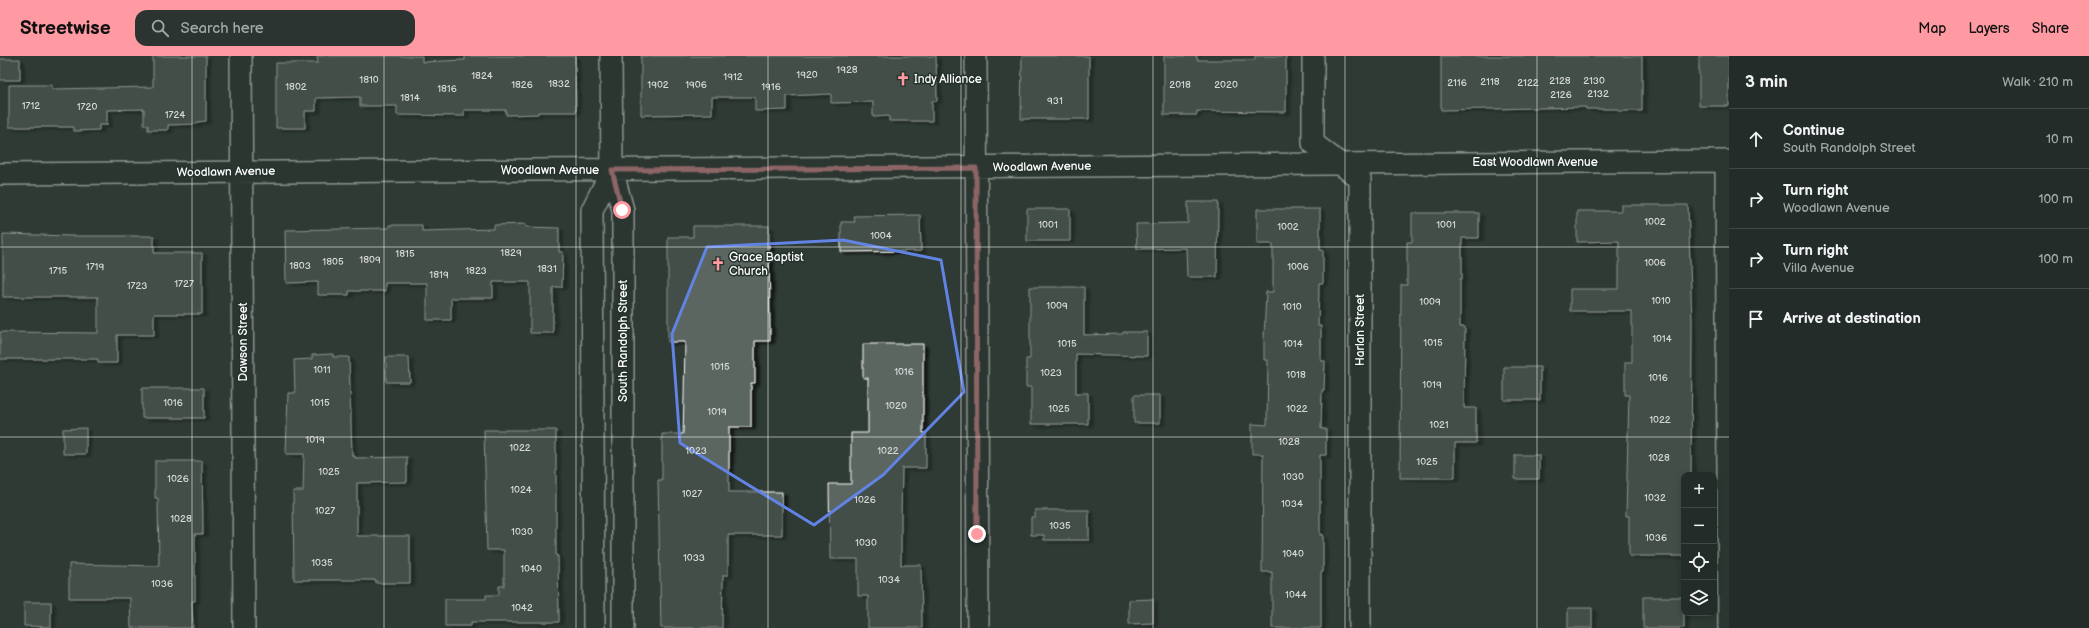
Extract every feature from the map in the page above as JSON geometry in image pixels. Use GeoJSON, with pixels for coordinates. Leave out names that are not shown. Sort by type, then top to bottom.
{"type":"FeatureCollection","features":[{"type":"Feature","properties":{"kind":"street","name":"Dawson Street"},"geometry":{"type":"LineString","coordinates":[[241,56],[244,628]]}},
{"type":"Feature","properties":{"kind":"street","name":"South Randolph Street"},"geometry":{"type":"LineString","coordinates":[[611,56],[612,170],[622,210],[623,628]]}},
{"type":"Feature","properties":{"kind":"street"},"geometry":{"type":"LineString","coordinates":[[976,56],[978,628]]}},
{"type":"Feature","properties":{"kind":"street","name":"Harlan Street"},"geometry":{"type":"LineString","coordinates":[[1313,56],[1313,143],[1360,179],[1360,628]]}},
{"type":"Feature","properties":{"kind":"street"},"geometry":{"type":"LineString","coordinates":[[1728,161],[1729,628]]}},
{"type":"Feature","properties":{"kind":"street","name":"East Woodlawn Avenue"},"geometry":{"type":"LineString","coordinates":[[1340,163],[1728,161]]}},
{"type":"Feature","properties":{"kind":"street","name":"Woodlawn Avenue"},"geometry":{"type":"LineString","coordinates":[[0,174],[976,168],[1340,163]]}},
{"type":"Feature","properties":{"kind":"street"},"geometry":{"type":"LineString","coordinates":[[594,628],[592,210],[612,170]]}},
{"type":"Feature","properties":{"kind":"highlighted area"},"geometry":{"type":"Polygon","coordinates":[[[843,240],[941,260],[964,392],[883,475],[814,525],[680,443],[672,334],[707,247],[843,240]]]}},
{"type":"Feature","properties":{"kind":"building"},"geometry":{"type":"Polygon","coordinates":[[[153,56],[206,56],[206,121],[197,122],[197,124],[168,125],[168,130],[148,130],[148,125],[144,125],[144,109],[107,110],[107,125],[99,125],[99,130],[74,131],[74,127],[9,127],[9,85],[52,85],[52,89],[153,87],[153,56]]]}},
{"type":"Feature","properties":{"kind":"building"},"geometry":{"type":"Polygon","coordinates":[[[317,56],[422,56],[422,62],[465,60],[465,56],[575,56],[576,112],[538,112],[538,114],[506,115],[506,110],[464,110],[464,116],[397,115],[397,106],[360,106],[360,97],[316,98],[316,111],[305,111],[305,128],[276,128],[276,63],[318,63],[317,56]]]}},
{"type":"Feature","properties":{"kind":"building"},"geometry":{"type":"Polygon","coordinates":[[[641,56],[936,56],[937,101],[932,101],[932,121],[889,121],[889,116],[873,117],[873,102],[831,103],[831,94],[787,96],[787,110],[755,111],[755,97],[712,97],[712,114],[641,115],[641,56]]]}},
{"type":"Feature","properties":{"kind":"building"},"geometry":{"type":"Polygon","coordinates":[[[1022,56],[1089,56],[1089,119],[1021,119],[1022,56]]]}},
{"type":"Feature","properties":{"kind":"building"},"geometry":{"type":"Polygon","coordinates":[[[1164,56],[1197,56],[1197,60],[1255,60],[1255,56],[1286,56],[1286,112],[1197,111],[1197,115],[1164,115],[1164,56]]]}},
{"type":"Feature","properties":{"kind":"building"},"geometry":{"type":"Polygon","coordinates":[[[1441,56],[1642,56],[1642,111],[1586,109],[1586,107],[1441,110],[1441,56]]]}},
{"type":"Feature","properties":{"kind":"building"},"geometry":{"type":"Polygon","coordinates":[[[1699,56],[1729,56],[1729,106],[1699,106],[1699,56]]]}},
{"type":"Feature","properties":{"kind":"building"},"geometry":{"type":"Polygon","coordinates":[[[0,59],[20,59],[20,80],[0,80],[0,59]]]}},
{"type":"Feature","properties":{"kind":"building"},"geometry":{"type":"Polygon","coordinates":[[[1188,202],[1218,202],[1217,277],[1187,277],[1186,248],[1137,249],[1136,224],[1188,223],[1188,202]]]}},
{"type":"Feature","properties":{"kind":"building"},"geometry":{"type":"Polygon","coordinates":[[[1621,205],[1688,205],[1692,323],[1691,472],[1681,472],[1681,556],[1629,556],[1629,516],[1626,516],[1629,395],[1625,395],[1625,362],[1632,362],[1632,311],[1570,311],[1570,289],[1619,289],[1619,241],[1577,242],[1577,211],[1621,211],[1621,205]]]}},
{"type":"Feature","properties":{"kind":"building"},"geometry":{"type":"Polygon","coordinates":[[[1027,209],[1070,209],[1070,241],[1027,241],[1027,209]]]}},
{"type":"Feature","properties":{"kind":"building"},"geometry":{"type":"Polygon","coordinates":[[[1257,209],[1320,209],[1320,250],[1323,250],[1323,283],[1319,283],[1318,326],[1321,326],[1321,361],[1325,361],[1324,390],[1322,390],[1321,429],[1326,429],[1326,455],[1320,455],[1320,535],[1323,535],[1323,572],[1321,572],[1321,628],[1272,628],[1272,572],[1262,572],[1263,454],[1252,454],[1252,424],[1267,425],[1268,360],[1264,360],[1264,338],[1266,292],[1273,292],[1273,244],[1257,244],[1257,209]]]}},
{"type":"Feature","properties":{"kind":"building"},"geometry":{"type":"Polygon","coordinates":[[[1412,213],[1479,213],[1479,238],[1462,238],[1462,279],[1460,279],[1460,327],[1465,327],[1464,408],[1476,408],[1476,443],[1455,443],[1455,478],[1400,478],[1401,285],[1407,285],[1407,242],[1412,242],[1412,213]]]}},
{"type":"Feature","properties":{"kind":"building"},"geometry":{"type":"Polygon","coordinates":[[[920,215],[921,251],[841,252],[841,222],[855,222],[854,216],[920,215]]]}},
{"type":"Feature","properties":{"kind":"building"},"geometry":{"type":"Polygon","coordinates":[[[526,224],[526,227],[559,228],[559,252],[563,252],[562,287],[553,287],[553,333],[530,333],[530,282],[493,282],[493,298],[451,298],[451,320],[427,320],[427,283],[385,283],[385,291],[349,291],[349,295],[318,295],[318,282],[286,283],[285,230],[389,228],[389,225],[422,225],[422,231],[494,229],[494,225],[526,224]]]}},
{"type":"Feature","properties":{"kind":"building"},"geometry":{"type":"Polygon","coordinates":[[[693,226],[769,226],[770,341],[755,341],[755,383],[751,383],[751,427],[729,427],[729,492],[782,492],[782,535],[728,535],[728,575],[723,575],[722,628],[661,628],[658,480],[662,480],[662,434],[683,434],[685,342],[668,342],[668,237],[693,237],[693,226]]]}},
{"type":"Feature","properties":{"kind":"building"},"geometry":{"type":"Polygon","coordinates":[[[3,234],[154,236],[154,253],[202,253],[202,314],[154,314],[154,335],[117,335],[117,363],[98,363],[98,359],[0,359],[0,332],[98,333],[98,297],[3,297],[3,234]]]}},
{"type":"Feature","properties":{"kind":"building"},"geometry":{"type":"Polygon","coordinates":[[[1030,287],[1084,287],[1084,335],[1147,332],[1147,356],[1076,354],[1076,393],[1088,393],[1088,424],[1031,424],[1031,387],[1026,387],[1026,359],[1030,359],[1030,287]]]}},
{"type":"Feature","properties":{"kind":"building"},"geometry":{"type":"Polygon","coordinates":[[[863,344],[923,344],[923,433],[926,433],[926,468],[902,468],[901,516],[901,565],[921,565],[922,628],[868,628],[868,596],[858,596],[858,559],[830,559],[829,484],[851,484],[851,433],[868,433],[868,378],[863,378],[863,344]]]}},
{"type":"Feature","properties":{"kind":"building"},"geometry":{"type":"Polygon","coordinates":[[[333,354],[333,357],[349,357],[352,456],[355,456],[355,458],[407,457],[407,482],[357,483],[357,536],[410,536],[410,583],[376,583],[376,580],[294,580],[293,491],[303,491],[304,454],[286,454],[288,393],[295,393],[294,360],[312,359],[312,355],[333,354]]]}},
{"type":"Feature","properties":{"kind":"building"},"geometry":{"type":"Polygon","coordinates":[[[386,357],[409,357],[410,382],[386,382],[386,357]]]}},
{"type":"Feature","properties":{"kind":"building"},"geometry":{"type":"Polygon","coordinates":[[[1504,367],[1540,367],[1540,400],[1504,400],[1504,367]]]}},
{"type":"Feature","properties":{"kind":"building"},"geometry":{"type":"Polygon","coordinates":[[[142,388],[204,388],[204,418],[142,418],[142,388]]]}},
{"type":"Feature","properties":{"kind":"building"},"geometry":{"type":"Polygon","coordinates":[[[1134,395],[1160,395],[1160,423],[1134,423],[1134,395]]]}},
{"type":"Feature","properties":{"kind":"building"},"geometry":{"type":"Polygon","coordinates":[[[86,428],[86,454],[63,454],[63,429],[86,428]]]}},
{"type":"Feature","properties":{"kind":"building"},"geometry":{"type":"Polygon","coordinates":[[[484,430],[556,430],[556,556],[558,556],[559,622],[471,622],[471,626],[445,626],[445,599],[486,599],[486,595],[499,595],[499,586],[504,586],[504,550],[487,550],[484,430]]]}},
{"type":"Feature","properties":{"kind":"building"},"geometry":{"type":"Polygon","coordinates":[[[1515,455],[1539,455],[1539,479],[1515,479],[1515,455]]]}},
{"type":"Feature","properties":{"kind":"building"},"geometry":{"type":"Polygon","coordinates":[[[155,461],[202,461],[203,534],[195,534],[195,601],[192,601],[193,628],[131,628],[130,598],[69,598],[69,564],[159,566],[158,498],[155,498],[155,461]]]}},
{"type":"Feature","properties":{"kind":"building"},"geometry":{"type":"Polygon","coordinates":[[[1035,510],[1089,510],[1089,540],[1044,540],[1044,535],[1031,535],[1031,517],[1035,517],[1035,510]]]}},
{"type":"Feature","properties":{"kind":"building"},"geometry":{"type":"Polygon","coordinates":[[[1643,597],[1681,597],[1681,616],[1684,616],[1684,628],[1643,628],[1643,597]]]}},
{"type":"Feature","properties":{"kind":"building"},"geometry":{"type":"Polygon","coordinates":[[[1153,599],[1153,623],[1129,624],[1129,600],[1153,599]]]}},
{"type":"Feature","properties":{"kind":"building"},"geometry":{"type":"Polygon","coordinates":[[[24,602],[51,602],[51,627],[24,626],[24,602]]]}},
{"type":"Feature","properties":{"kind":"building"},"geometry":{"type":"Polygon","coordinates":[[[1568,608],[1592,608],[1592,628],[1568,628],[1568,608]]]}},
{"type":"Feature","properties":{"kind":"place","name":"Indy Alliance"},"geometry":{"type":"Point","coordinates":[903,79]}},
{"type":"Feature","properties":{"kind":"place","name":"Grace Baptist Church"},"geometry":{"type":"Point","coordinates":[718,264]}},
{"type":"Feature","properties":{"kind":"route"},"geometry":{"type":"LineString","coordinates":[[622,210],[612,170],[976,168],[977,534]]}}]}
